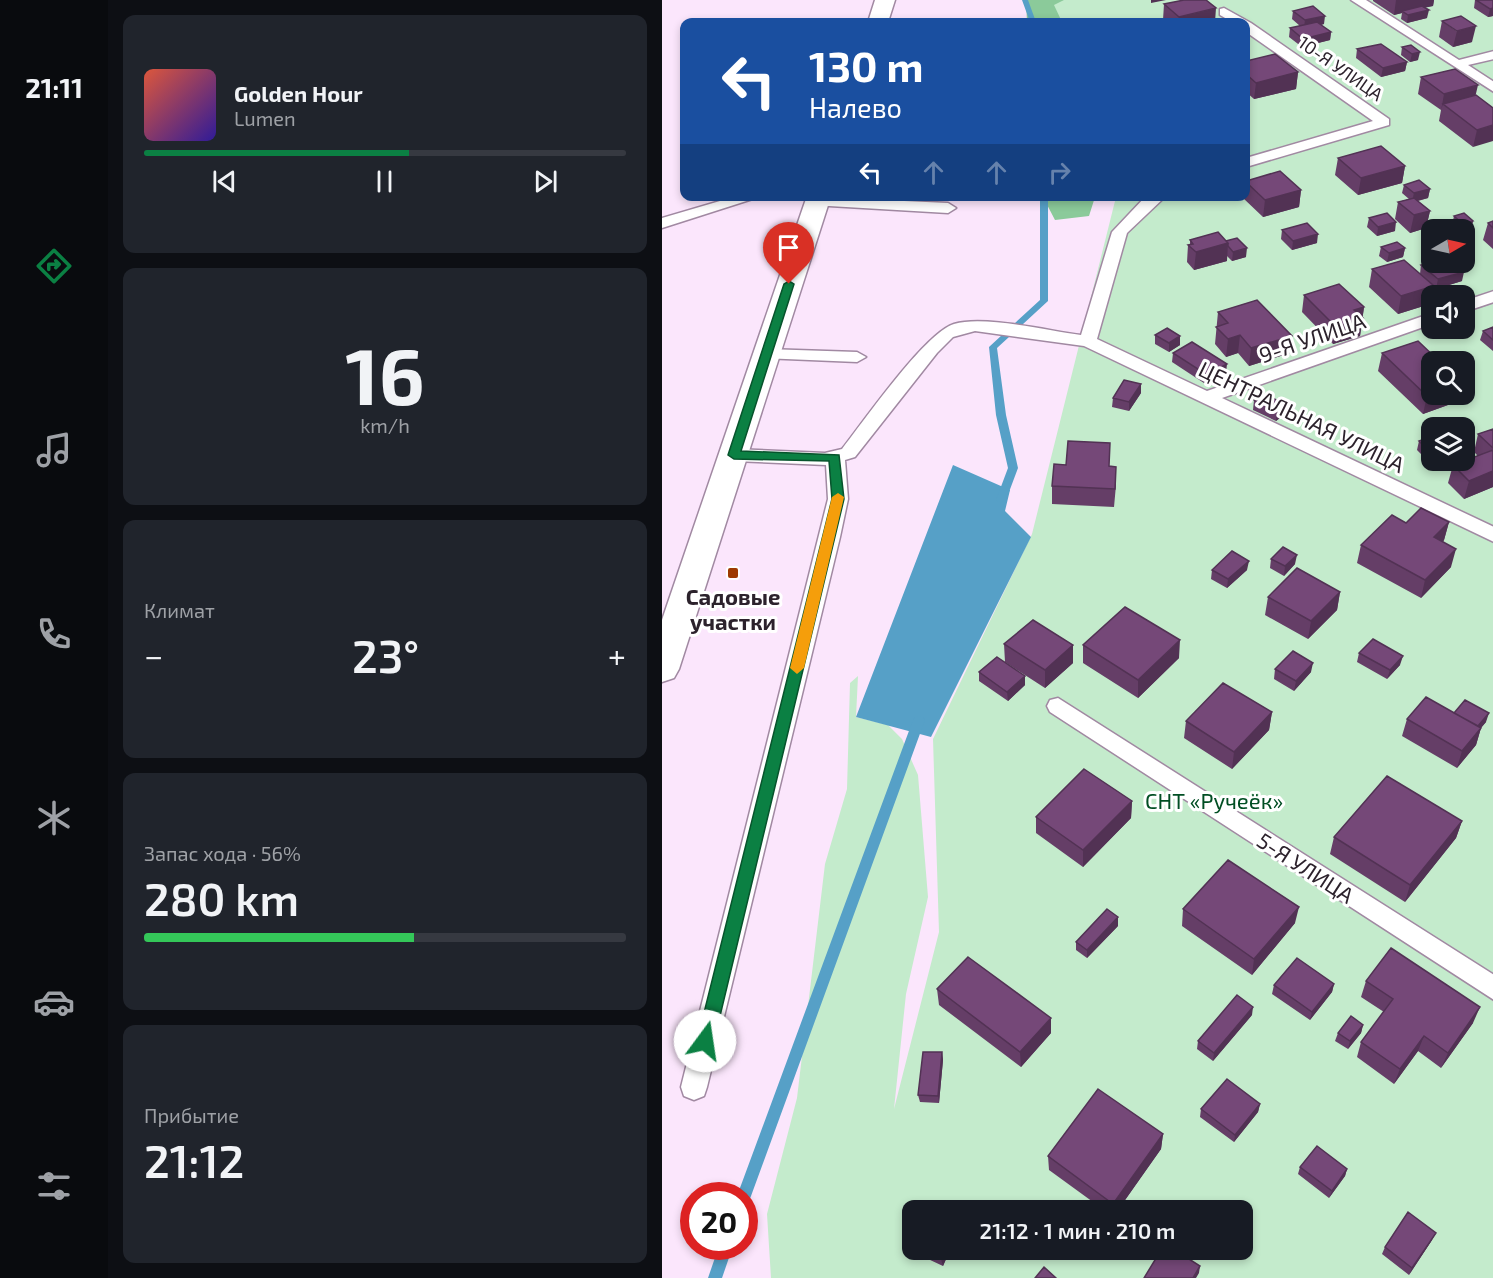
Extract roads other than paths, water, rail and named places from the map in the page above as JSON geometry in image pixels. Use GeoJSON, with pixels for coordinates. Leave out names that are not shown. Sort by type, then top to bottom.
{"type":"FeatureCollection","features":[{"type":"Feature","properties":{"kind":"street"},"geometry":{"type":"LineString","coordinates":[[879,18],[885,0]]}},
{"type":"Feature","properties":{"kind":"street"},"geometry":{"type":"LineString","coordinates":[[662,669],[817,201]]}},
{"type":"Feature","properties":{"kind":"lane"},"geometry":{"type":"LineString","coordinates":[[1357,0],[1493,88]]}},
{"type":"Feature","properties":{"kind":"lane"},"geometry":{"type":"LineString","coordinates":[[1224,12],[1234,18]]}},
{"type":"Feature","properties":{"kind":"lane","name":"10-Я УЛИЦА"},"geometry":{"type":"LineString","coordinates":[[1250,29],[1384,122],[1250,162]]}},
{"type":"Feature","properties":{"kind":"lane"},"geometry":{"type":"LineString","coordinates":[[1458,64],[1493,55]]}},
{"type":"Feature","properties":{"kind":"lane"},"geometry":{"type":"LineString","coordinates":[[662,223],[738,201]]}},
{"type":"Feature","properties":{"kind":"lane"},"geometry":{"type":"LineString","coordinates":[[847,201],[948,208]]}},
{"type":"Feature","properties":{"kind":"lane"},"geometry":{"type":"LineString","coordinates":[[1088,341],[1120,232],[1150,201]]}},
{"type":"Feature","properties":{"kind":"lane"},"geometry":{"type":"LineString","coordinates":[[1475,303],[1493,296]]}},
{"type":"Feature","properties":{"kind":"lane","name":"9-Я УЛИЦА"},"geometry":{"type":"LineString","coordinates":[[1208,397],[1421,322]]}},
{"type":"Feature","properties":{"kind":"lane","name":"ЦЕНТРАЛЬНАЯ УЛИЦА"},"geometry":{"type":"LineString","coordinates":[[835,457],[848,453],[931,349],[947,333],[958,328],[975,326],[1088,341],[1493,535]]}},
{"type":"Feature","properties":{"kind":"lane"},"geometry":{"type":"LineString","coordinates":[[766,354],[857,357]]}},
{"type":"Feature","properties":{"kind":"lane"},"geometry":{"type":"LineString","coordinates":[[694,1087],[838,499],[835,457],[734,455]]}},
{"type":"Feature","properties":{"kind":"lane","name":"5-Я УЛИЦА"},"geometry":{"type":"LineString","coordinates":[[1058,706],[1493,989]]}},
{"type":"Feature","properties":{"kind":"water"},"geometry":{"type":"Polygon","coordinates":[[[953,465],[1010,490],[1005,511],[1031,537],[931,737],[856,717],[953,465]]]}},
{"type":"Feature","properties":{"kind":"waterway"},"geometry":{"type":"LineString","coordinates":[[1025,0],[1032,18]]}},
{"type":"Feature","properties":{"kind":"waterway"},"geometry":{"type":"LineString","coordinates":[[1001,500],[1013,468],[1001,415],[993,347],[1044,301],[1044,201]]}},
{"type":"Feature","properties":{"kind":"waterway"},"geometry":{"type":"LineString","coordinates":[[749,1182],[919,720]]}},
{"type":"Feature","properties":{"kind":"waterway"},"geometry":{"type":"LineString","coordinates":[[715,1278],[721,1260]]}},
{"type":"Feature","properties":{"kind":"place","name":"Садовые участки"},"geometry":{"type":"Point","coordinates":[733,573]}},
{"type":"Feature","properties":{"kind":"park label","name":"СНТ «Ручеёк»"},"geometry":{"type":"Point","coordinates":[1214,800]}}]}
